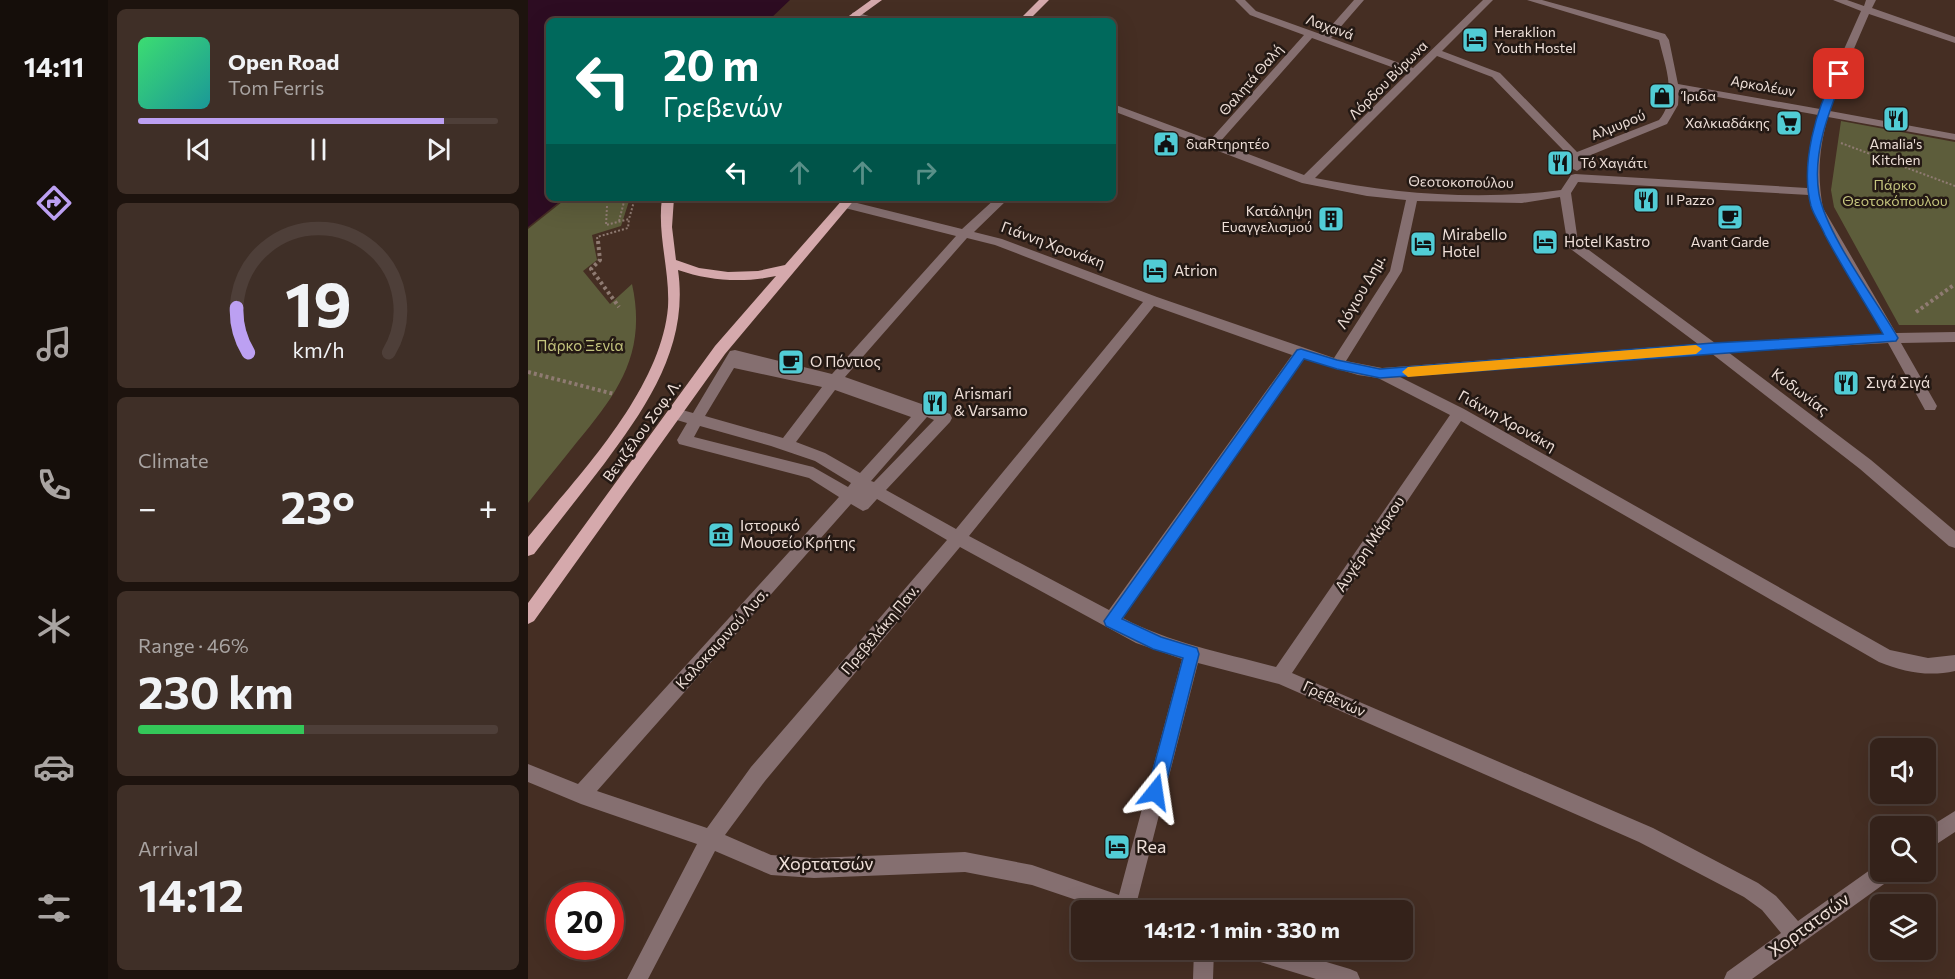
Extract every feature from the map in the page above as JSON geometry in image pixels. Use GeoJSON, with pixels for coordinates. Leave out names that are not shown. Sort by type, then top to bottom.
{"type":"FeatureCollection","features":[{"type":"Feature","properties":{"kind":"main road"},"geometry":{"type":"LineString","coordinates":[[851,18],[877,0]]}},
{"type":"Feature","properties":{"kind":"main road"},"geometry":{"type":"LineString","coordinates":[[1026,18],[1044,0]]}},
{"type":"Feature","properties":{"kind":"main road","name":"Βενιζέλου Σοφ. Λ."},"geometry":{"type":"LineString","coordinates":[[528,549],[642,401],[655,378],[670,337],[675,305],[665,229],[668,201]]}},
{"type":"Feature","properties":{"kind":"main road","name":"Βενιζέλου Σοφ. Λ."},"geometry":{"type":"LineString","coordinates":[[528,616],[720,350],[847,201]]}},
{"type":"Feature","properties":{"kind":"main road"},"geometry":{"type":"LineString","coordinates":[[670,262],[696,272],[738,278],[788,269]]}},
{"type":"Feature","properties":{"kind":"street","name":"Λαχανά"},"geometry":{"type":"LineString","coordinates":[[1240,0],[1253,13],[1415,72]]}},
{"type":"Feature","properties":{"kind":"street"},"geometry":{"type":"LineString","coordinates":[[1324,39],[1359,0]]}},
{"type":"Feature","properties":{"kind":"street","name":"Λόρδου Βύρωνα"},"geometry":{"type":"LineString","coordinates":[[1306,180],[1488,0]]}},
{"type":"Feature","properties":{"kind":"street","name":"Αλμυρού"},"geometry":{"type":"LineString","coordinates":[[1532,0],[1662,36],[1673,86],[1673,110],[1663,122],[1575,158]]}},
{"type":"Feature","properties":{"kind":"street"},"geometry":{"type":"LineString","coordinates":[[1838,0],[1869,5],[1955,40]]}},
{"type":"Feature","properties":{"kind":"street"},"geometry":{"type":"LineString","coordinates":[[1869,5],[1824,112],[1814,162],[1814,192],[1817,208],[1838,249],[1930,406]]}},
{"type":"Feature","properties":{"kind":"street","name":"Θαλητά Θαλή"},"geometry":{"type":"LineString","coordinates":[[1212,145],[1310,34]]}},
{"type":"Feature","properties":{"kind":"street"},"geometry":{"type":"LineString","coordinates":[[1436,52],[1496,75],[1575,158],[1578,172],[1565,193]]}},
{"type":"Feature","properties":{"kind":"street","name":"Αρκολέων"},"geometry":{"type":"LineString","coordinates":[[1673,86],[1955,137]]}},
{"type":"Feature","properties":{"kind":"street","name":"Θεοτοκοπούλου"},"geometry":{"type":"LineString","coordinates":[[1116,108],[1306,180],[1367,192],[1412,197],[1522,199],[1565,193]]}},
{"type":"Feature","properties":{"kind":"street"},"geometry":{"type":"LineString","coordinates":[[1575,178],[1814,192]]}},
{"type":"Feature","properties":{"kind":"street","name":"Κυδωνίας"},"geometry":{"type":"LineString","coordinates":[[1565,193],[1572,244],[1851,452],[1954,538]]}},
{"type":"Feature","properties":{"kind":"street","name":"Λόγιου Δημ."},"geometry":{"type":"LineString","coordinates":[[1337,364],[1396,271],[1412,197]]}},
{"type":"Feature","properties":{"kind":"street","name":"Γιάννη Χρονάκη"},"geometry":{"type":"LineString","coordinates":[[847,201],[1022,249],[1152,300],[1301,353],[1337,364],[1380,373],[1460,413],[1885,656],[1913,666],[1955,663]]}},
{"type":"Feature","properties":{"kind":"street"},"geometry":{"type":"LineString","coordinates":[[786,444],[852,358],[965,233],[1000,201]]}},
{"type":"Feature","properties":{"kind":"street","name":"Πρεβελάκη Παν."},"geometry":{"type":"LineString","coordinates":[[637,979],[711,839],[758,774],[959,537],[1152,300]]}},
{"type":"Feature","properties":{"kind":"street"},"geometry":{"type":"LineString","coordinates":[[1380,373],[1713,348],[1892,338],[1955,337]]}},
{"type":"Feature","properties":{"kind":"street"},"geometry":{"type":"LineString","coordinates":[[1111,621],[1301,353]]}},
{"type":"Feature","properties":{"kind":"street"},"geometry":{"type":"LineString","coordinates":[[735,355],[834,382],[945,418],[863,504],[813,473],[684,440],[733,363],[735,355]]}},
{"type":"Feature","properties":{"kind":"street","name":"Καλοκαιρινού Λυσ."},"geometry":{"type":"LineString","coordinates":[[581,795],[921,415],[834,382]]}},
{"type":"Feature","properties":{"kind":"street","name":"Αυγέρη Μάρκου"},"geometry":{"type":"LineString","coordinates":[[1280,676],[1460,413]]}},
{"type":"Feature","properties":{"kind":"street","name":"Γρεβενών"},"geometry":{"type":"LineString","coordinates":[[675,414],[786,444],[820,457],[907,510],[1111,621],[1158,644],[1280,676],[1646,835],[1751,890],[1769,903],[1796,935]]}},
{"type":"Feature","properties":{"kind":"street"},"geometry":{"type":"LineString","coordinates":[[1132,900],[1192,654]]}},
{"type":"Feature","properties":{"kind":"street","name":"Χορτατσών"},"geometry":{"type":"LineString","coordinates":[[528,773],[581,795],[711,839],[771,865],[788,868],[965,862],[1032,875],[1104,900]]}},
{"type":"Feature","properties":{"kind":"street"},"geometry":{"type":"LineString","coordinates":[[1936,834],[1955,820]]}},
{"type":"Feature","properties":{"kind":"street","name":"Χορτατσών"},"geometry":{"type":"LineString","coordinates":[[1734,979],[1870,882]]}},
{"type":"Feature","properties":{"kind":"street"},"geometry":{"type":"LineString","coordinates":[[1203,979],[1204,960]]}},
{"type":"Feature","properties":{"kind":"street"},"geometry":{"type":"LineString","coordinates":[[1287,960],[1350,979]]}},
{"type":"Feature","properties":{"kind":"path"},"geometry":{"type":"LineString","coordinates":[[1818,135],[1955,186]]}},
{"type":"Feature","properties":{"kind":"path"},"geometry":{"type":"LineString","coordinates":[[619,222],[624,201]]}},
{"type":"Feature","properties":{"kind":"path"},"geometry":{"type":"LineString","coordinates":[[619,307],[591,269],[600,260],[597,237],[628,228],[634,201]]}},
{"type":"Feature","properties":{"kind":"path"},"geometry":{"type":"LineString","coordinates":[[607,206],[606,225],[630,219]]}},
{"type":"Feature","properties":{"kind":"path"},"geometry":{"type":"LineString","coordinates":[[1892,338],[1899,325],[1955,284]]}},
{"type":"Feature","properties":{"kind":"path"},"geometry":{"type":"LineString","coordinates":[[528,372],[642,401]]}},
{"type":"Feature","properties":{"kind":"green space","name":"Πάρκο Θεοτοκόπουλου"},"geometry":{"type":"Polygon","coordinates":[[[1841,121],[1955,142],[1955,325],[1899,325],[1834,207],[1831,190],[1841,121]]]}},
{"type":"Feature","properties":{"kind":"green space","name":"Πάρκο Ξενία"},"geometry":{"type":"Polygon","coordinates":[[[563,201],[629,201],[621,226],[592,235],[597,260],[583,271],[610,304],[632,284],[636,308],[636,330],[626,370],[617,388],[592,424],[528,503],[528,229],[563,201]]]}},
{"type":"Feature","properties":{"kind":"shaded area"},"geometry":{"type":"Polygon","coordinates":[[[528,0],[790,0],[771,18],[546,18],[546,201],[560,201],[528,227],[528,0]]]}},
{"type":"Feature","properties":{"kind":"slow traffic"},"geometry":{"type":"LineString","coordinates":[[1408,372],[1696,349]]}},
{"type":"Feature","properties":{"kind":"place","name":"Heraklion Youth Hostel"},"geometry":{"type":"Point","coordinates":[1475,40]}},
{"type":"Feature","properties":{"kind":"place","name":"Ίριδα"},"geometry":{"type":"Point","coordinates":[1662,96]}},
{"type":"Feature","properties":{"kind":"place","name":"Amalia's Kitchen"},"geometry":{"type":"Point","coordinates":[1896,119]}},
{"type":"Feature","properties":{"kind":"place","name":"Χαλκιαδάκης"},"geometry":{"type":"Point","coordinates":[1789,123]}},
{"type":"Feature","properties":{"kind":"place","name":"διαRτηρητέο"},"geometry":{"type":"Point","coordinates":[1166,144]}},
{"type":"Feature","properties":{"kind":"place","name":"Τό Χαγιάτι"},"geometry":{"type":"Point","coordinates":[1560,163]}},
{"type":"Feature","properties":{"kind":"place","name":"Il Pazzo"},"geometry":{"type":"Point","coordinates":[1646,200]}},
{"type":"Feature","properties":{"kind":"place","name":"Avant Garde"},"geometry":{"type":"Point","coordinates":[1730,217]}},
{"type":"Feature","properties":{"kind":"place","name":"Κατάληψη Ευαγγελισμού"},"geometry":{"type":"Point","coordinates":[1331,219]}},
{"type":"Feature","properties":{"kind":"place","name":"Hotel Kastro"},"geometry":{"type":"Point","coordinates":[1545,242]}},
{"type":"Feature","properties":{"kind":"place","name":"Mirabello Hotel"},"geometry":{"type":"Point","coordinates":[1423,244]}},
{"type":"Feature","properties":{"kind":"place","name":"Atrion"},"geometry":{"type":"Point","coordinates":[1155,271]}},
{"type":"Feature","properties":{"kind":"place","name":"Ο Πόντιος"},"geometry":{"type":"Point","coordinates":[791,362]}},
{"type":"Feature","properties":{"kind":"place","name":"Σιγά Σιγά"},"geometry":{"type":"Point","coordinates":[1846,383]}},
{"type":"Feature","properties":{"kind":"place","name":"Arismari & Varsamo"},"geometry":{"type":"Point","coordinates":[935,403]}},
{"type":"Feature","properties":{"kind":"place","name":"Ιστορικό Μουσείο Κρήτης"},"geometry":{"type":"Point","coordinates":[721,535]}},
{"type":"Feature","properties":{"kind":"place","name":"Rea"},"geometry":{"type":"Point","coordinates":[1117,847]}},
{"type":"Feature","properties":{"kind":"route"},"geometry":{"type":"LineString","coordinates":[[1155,792],[1192,654],[1158,644],[1111,621],[1301,353],[1358,370],[1380,373],[1713,348],[1892,338],[1838,249],[1817,208],[1813,181],[1818,135],[1824,112],[1839,74]]}}]}
